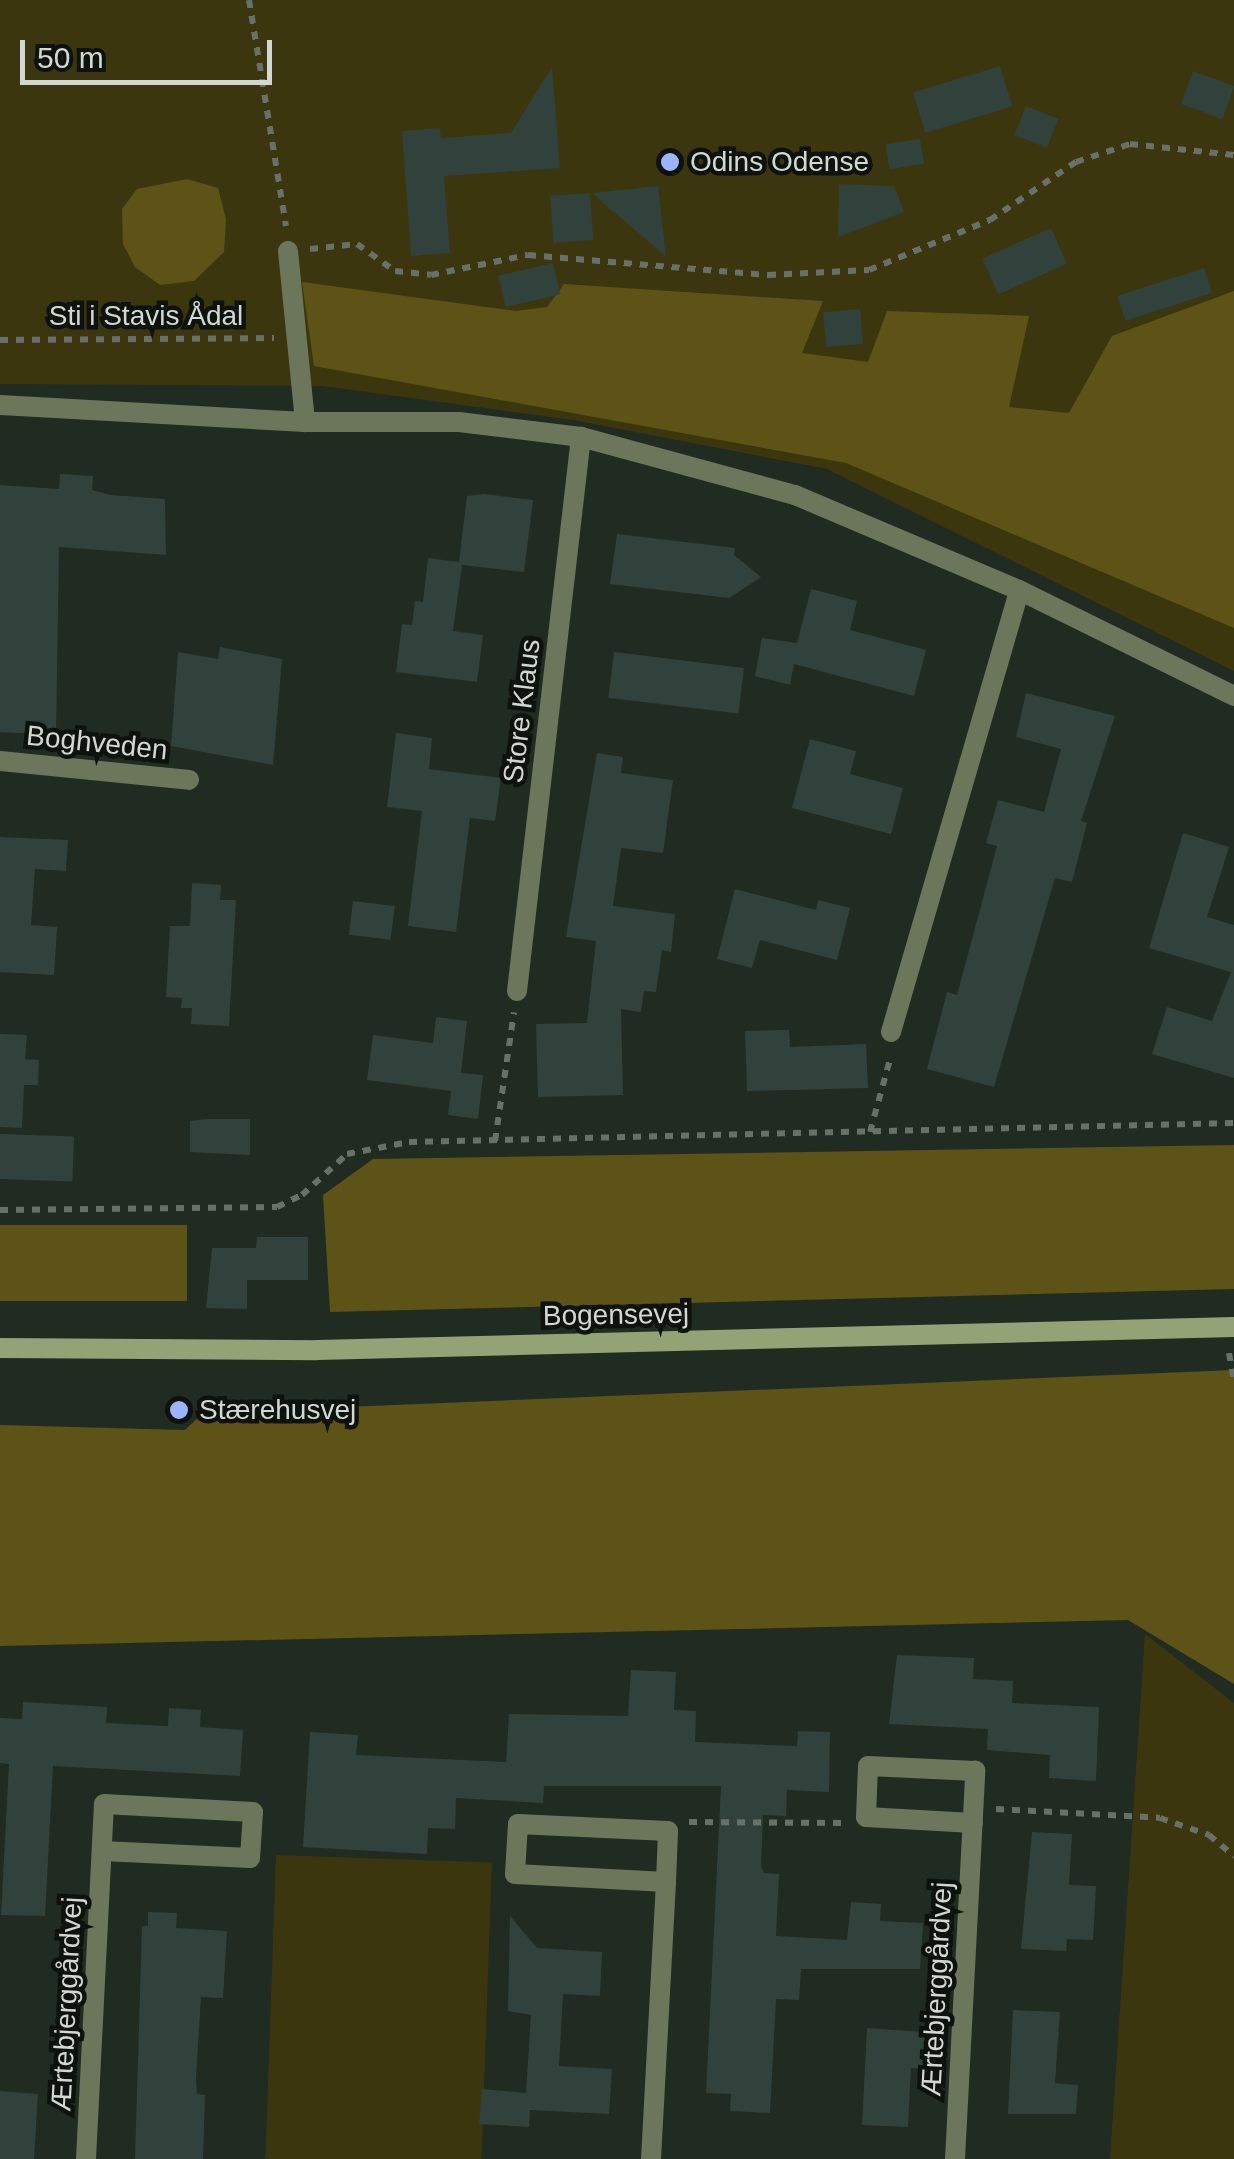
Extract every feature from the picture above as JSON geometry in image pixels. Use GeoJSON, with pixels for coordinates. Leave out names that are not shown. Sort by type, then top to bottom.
{"type":"FeatureCollection","features":[{"type":"Feature","properties":{"kind":"main road","name":"Bogensevej"},"geometry":{"type":"LineString","coordinates":[[0,1348],[317,1350],[1234,1327]]}},
{"type":"Feature","properties":{"kind":"street"},"geometry":{"type":"LineString","coordinates":[[288,251],[292,338],[305,422]]}},
{"type":"Feature","properties":{"kind":"street"},"geometry":{"type":"LineString","coordinates":[[0,405],[305,422],[460,422],[581,438],[796,495],[1019,590],[1234,696]]}},
{"type":"Feature","properties":{"kind":"street","name":"Store Klaus"},"geometry":{"type":"LineString","coordinates":[[517,991],[581,438]]}},
{"type":"Feature","properties":{"kind":"street"},"geometry":{"type":"LineString","coordinates":[[891,1032],[1019,590]]}},
{"type":"Feature","properties":{"kind":"street","name":"Boghveden"},"geometry":{"type":"LineString","coordinates":[[0,761],[189,780]]}},
{"type":"Feature","properties":{"kind":"street","name":"Ærtebjerggårdvej"},"geometry":{"type":"LineString","coordinates":[[866,1818],[868,1766],[975,1771],[956,2159]]}},
{"type":"Feature","properties":{"kind":"street","name":"Ærtebjerggårdvej"},"geometry":{"type":"LineString","coordinates":[[86,2159],[104,1804],[252,1812],[250,1858],[102,1851]]}},
{"type":"Feature","properties":{"kind":"street"},"geometry":{"type":"LineString","coordinates":[[866,1818],[972,1822]]}},
{"type":"Feature","properties":{"kind":"street"},"geometry":{"type":"LineString","coordinates":[[651,2159],[666,1882],[668,1831],[518,1824],[515,1874],[666,1882]]}},
{"type":"Feature","properties":{"kind":"path"},"geometry":{"type":"LineString","coordinates":[[249,0],[288,251],[357,244],[395,270],[431,275],[528,256],[768,275],[869,270],[990,220],[1076,162],[1130,144],[1234,155]]}},
{"type":"Feature","properties":{"kind":"path","name":"Sti i Stavis Ådal"},"geometry":{"type":"LineString","coordinates":[[0,340],[292,338]]}},
{"type":"Feature","properties":{"kind":"path"},"geometry":{"type":"LineString","coordinates":[[495,1141],[517,991]]}},
{"type":"Feature","properties":{"kind":"path"},"geometry":{"type":"LineString","coordinates":[[870,1132],[895,1039],[891,1032]]}},
{"type":"Feature","properties":{"kind":"path"},"geometry":{"type":"LineString","coordinates":[[0,1210],[278,1207],[302,1196],[347,1154],[372,1146],[1234,1123]]}},
{"type":"Feature","properties":{"kind":"path"},"geometry":{"type":"LineString","coordinates":[[972,1822],[995,1809],[1160,1818],[1209,1836],[1234,1856]]}},
{"type":"Feature","properties":{"kind":"path"},"geometry":{"type":"LineString","coordinates":[[668,1831],[694,1820],[835,1826],[866,1818]]}},
{"type":"Feature","properties":{"kind":"shaded area"},"geometry":{"type":"Polygon","coordinates":[[[0,0],[1234,0],[1234,671],[827,469],[573,420],[323,386],[0,384],[0,0]]]}},
{"type":"Feature","properties":{"kind":"shaded area"},"geometry":{"type":"Polygon","coordinates":[[[187,179],[218,188],[226,219],[224,252],[194,281],[160,285],[135,267],[123,244],[122,209],[137,189],[187,179]]]}},
{"type":"Feature","properties":{"kind":"shaded area"},"geometry":{"type":"Polygon","coordinates":[[[302,282],[516,311],[547,307],[564,284],[823,301],[802,353],[868,362],[887,311],[1029,316],[1009,407],[1069,413],[1112,336],[1234,291],[1234,628],[846,463],[314,366],[302,282]]]}},
{"type":"Feature","properties":{"kind":"shaded area"},"geometry":{"type":"Polygon","coordinates":[[[1234,1145],[1234,1289],[330,1312],[323,1195],[373,1159],[1234,1145]]]}},
{"type":"Feature","properties":{"kind":"shaded area"},"geometry":{"type":"Polygon","coordinates":[[[0,1225],[187,1225],[187,1301],[0,1301],[0,1225]]]}},
{"type":"Feature","properties":{"kind":"shaded area"},"geometry":{"type":"Polygon","coordinates":[[[1234,1370],[1234,1684],[1128,1620],[0,1646],[0,1425],[185,1430],[203,1413],[1234,1370]]]}},
{"type":"Feature","properties":{"kind":"shaded area"},"geometry":{"type":"Polygon","coordinates":[[[1145,1634],[1234,1703],[1234,2159],[1110,2159],[1145,1634]]]}},
{"type":"Feature","properties":{"kind":"shaded area"},"geometry":{"type":"Polygon","coordinates":[[[276,1855],[492,1863],[482,2159],[265,2159],[276,1855]]]}},
{"type":"Feature","properties":{"kind":"building"},"geometry":{"type":"Polygon","coordinates":[[[1000,66],[1012,106],[925,133],[913,93],[1000,66]]]}},
{"type":"Feature","properties":{"kind":"building"},"geometry":{"type":"Polygon","coordinates":[[[552,67],[560,168],[444,176],[450,253],[411,256],[402,131],[440,128],[441,138],[511,133],[552,67]]]}},
{"type":"Feature","properties":{"kind":"building"},"geometry":{"type":"Polygon","coordinates":[[[1193,71],[1234,86],[1222,119],[1181,104],[1193,71]]]}},
{"type":"Feature","properties":{"kind":"building"},"geometry":{"type":"Polygon","coordinates":[[[1026,106],[1058,119],[1047,148],[1014,135],[1026,106]]]}},
{"type":"Feature","properties":{"kind":"building"},"geometry":{"type":"Polygon","coordinates":[[[920,139],[924,164],[889,169],[885,144],[920,139]]]}},
{"type":"Feature","properties":{"kind":"building"},"geometry":{"type":"Polygon","coordinates":[[[839,184],[894,186],[904,212],[838,237],[839,184]]]}},
{"type":"Feature","properties":{"kind":"building"},"geometry":{"type":"Polygon","coordinates":[[[658,186],[666,257],[592,193],[658,186]]]}},
{"type":"Feature","properties":{"kind":"building"},"geometry":{"type":"Polygon","coordinates":[[[590,193],[593,240],[553,243],[550,196],[590,193]]]}},
{"type":"Feature","properties":{"kind":"building"},"geometry":{"type":"Polygon","coordinates":[[[1051,228],[1067,264],[998,294],[982,259],[1051,228]]]}},
{"type":"Feature","properties":{"kind":"building"},"geometry":{"type":"Polygon","coordinates":[[[553,263],[560,294],[506,307],[498,276],[553,263]]]}},
{"type":"Feature","properties":{"kind":"building"},"geometry":{"type":"Polygon","coordinates":[[[1204,268],[1212,293],[1125,321],[1117,296],[1204,268]]]}},
{"type":"Feature","properties":{"kind":"building"},"geometry":{"type":"Polygon","coordinates":[[[860,309],[863,344],[826,347],[823,312],[860,309]]]}},
{"type":"Feature","properties":{"kind":"building"},"geometry":{"type":"Polygon","coordinates":[[[60,474],[93,476],[92,490],[111,495],[165,499],[166,555],[59,547],[56,735],[0,732],[0,485],[59,489],[60,474]]]}},
{"type":"Feature","properties":{"kind":"building"},"geometry":{"type":"Polygon","coordinates":[[[485,494],[533,500],[524,572],[462,565],[453,631],[483,635],[477,682],[396,672],[402,624],[412,625],[415,601],[423,602],[428,558],[459,562],[467,496],[485,494]]]}},
{"type":"Feature","properties":{"kind":"building"},"geometry":{"type":"Polygon","coordinates":[[[617,534],[735,548],[734,555],[761,577],[729,598],[610,584],[617,534]]]}},
{"type":"Feature","properties":{"kind":"building"},"geometry":{"type":"Polygon","coordinates":[[[811,589],[857,601],[850,630],[926,650],[914,696],[794,664],[790,685],[755,676],[762,638],[797,643],[811,589]]]}},
{"type":"Feature","properties":{"kind":"building"},"geometry":{"type":"Polygon","coordinates":[[[220,647],[282,659],[273,765],[171,746],[178,652],[218,659],[220,647]]]}},
{"type":"Feature","properties":{"kind":"building"},"geometry":{"type":"Polygon","coordinates":[[[614,652],[744,668],[738,714],[608,698],[614,652]]]}},
{"type":"Feature","properties":{"kind":"building"},"geometry":{"type":"Polygon","coordinates":[[[1026,693],[1115,716],[1081,821],[1087,823],[1072,882],[1055,878],[994,1087],[927,1069],[947,992],[957,995],[997,846],[986,843],[998,800],[1044,812],[1061,749],[1016,737],[1026,693]]]}},
{"type":"Feature","properties":{"kind":"building"},"geometry":{"type":"Polygon","coordinates":[[[396,733],[432,738],[429,769],[501,778],[495,821],[470,818],[456,932],[408,926],[422,811],[387,807],[396,733]]]}},
{"type":"Feature","properties":{"kind":"building"},"geometry":{"type":"Polygon","coordinates":[[[810,739],[856,751],[850,774],[903,788],[891,834],[792,808],[810,739]]]}},
{"type":"Feature","properties":{"kind":"building"},"geometry":{"type":"Polygon","coordinates":[[[597,753],[623,757],[621,773],[673,780],[663,853],[621,848],[613,906],[675,914],[671,952],[662,950],[656,992],[644,991],[641,1012],[621,1009],[623,1095],[538,1097],[536,1024],[587,1023],[596,941],[566,937],[597,753]]]}},
{"type":"Feature","properties":{"kind":"building"},"geometry":{"type":"Polygon","coordinates":[[[1183,833],[1229,847],[1207,917],[1234,925],[1234,1078],[1152,1054],[1167,1007],[1212,1021],[1231,972],[1149,948],[1183,833]]]}},
{"type":"Feature","properties":{"kind":"building"},"geometry":{"type":"Polygon","coordinates":[[[0,837],[68,840],[66,871],[35,869],[31,925],[57,927],[54,975],[0,972],[0,837]]]}},
{"type":"Feature","properties":{"kind":"building"},"geometry":{"type":"Polygon","coordinates":[[[192,883],[221,885],[220,900],[236,900],[229,1026],[191,1024],[192,1008],[181,1008],[182,998],[166,997],[170,926],[190,926],[192,883]]]}},
{"type":"Feature","properties":{"kind":"building"},"geometry":{"type":"Polygon","coordinates":[[[735,889],[816,910],[818,900],[850,908],[837,960],[760,940],[752,968],[717,959],[735,889]]]}},
{"type":"Feature","properties":{"kind":"building"},"geometry":{"type":"Polygon","coordinates":[[[353,901],[395,906],[391,940],[349,935],[353,901]]]}},
{"type":"Feature","properties":{"kind":"building"},"geometry":{"type":"Polygon","coordinates":[[[436,1017],[467,1021],[461,1073],[483,1075],[478,1119],[448,1115],[451,1091],[367,1080],[373,1035],[433,1043],[436,1017]]]}},
{"type":"Feature","properties":{"kind":"building"},"geometry":{"type":"Polygon","coordinates":[[[789,1030],[790,1047],[866,1044],[868,1088],[747,1091],[745,1031],[789,1030]]]}},
{"type":"Feature","properties":{"kind":"building"},"geometry":{"type":"Polygon","coordinates":[[[0,1034],[27,1035],[25,1059],[39,1060],[38,1085],[24,1085],[22,1128],[0,1127],[0,1034]]]}},
{"type":"Feature","properties":{"kind":"building"},"geometry":{"type":"Polygon","coordinates":[[[250,1119],[250,1155],[190,1152],[190,1121],[250,1119]]]}},
{"type":"Feature","properties":{"kind":"building"},"geometry":{"type":"Polygon","coordinates":[[[0,1134],[74,1137],[72,1182],[0,1179],[0,1134]]]}},
{"type":"Feature","properties":{"kind":"building"},"geometry":{"type":"Polygon","coordinates":[[[257,1237],[308,1237],[308,1280],[247,1280],[247,1309],[206,1308],[212,1248],[256,1248],[257,1237]]]}},
{"type":"Feature","properties":{"kind":"building"},"geometry":{"type":"Polygon","coordinates":[[[897,1655],[974,1658],[973,1679],[1013,1681],[1012,1703],[1099,1707],[1096,1781],[1049,1778],[1050,1755],[987,1750],[988,1729],[889,1724],[897,1655]]]}},
{"type":"Feature","properties":{"kind":"building"},"geometry":{"type":"Polygon","coordinates":[[[631,1670],[676,1672],[674,1710],[696,1711],[695,1742],[797,1746],[798,1731],[830,1732],[829,1792],[787,1790],[786,1816],[763,1815],[761,1866],[764,1873],[779,1874],[776,1936],[847,1940],[851,1902],[881,1904],[880,1921],[923,1923],[920,1969],[801,1969],[799,2000],[776,1999],[770,2113],[730,2111],[731,2094],[706,2093],[721,1786],[544,1786],[543,1803],[456,1798],[455,1829],[428,1828],[427,1854],[303,1847],[310,1732],[358,1735],[356,1755],[506,1762],[509,1714],[628,1716],[631,1670]]]}},
{"type":"Feature","properties":{"kind":"building"},"geometry":{"type":"Polygon","coordinates":[[[23,1702],[107,1707],[106,1723],[168,1726],[169,1708],[201,1710],[200,1727],[243,1730],[240,1776],[53,1766],[45,1916],[1,1915],[9,1764],[0,1763],[0,1718],[22,1719],[23,1702]]]}},
{"type":"Feature","properties":{"kind":"building"},"geometry":{"type":"Polygon","coordinates":[[[1032,1832],[1072,1834],[1069,1885],[1096,1886],[1093,1940],[1067,1939],[1066,1951],[1021,1949],[1032,1832]]]}},
{"type":"Feature","properties":{"kind":"building"},"geometry":{"type":"Polygon","coordinates":[[[148,1912],[177,1913],[176,1928],[227,1931],[223,1998],[201,1997],[196,2078],[197,2094],[205,2095],[203,2159],[135,2159],[142,1926],[148,1926],[148,1912]]]}},
{"type":"Feature","properties":{"kind":"building"},"geometry":{"type":"Polygon","coordinates":[[[510,1916],[537,1948],[602,1952],[600,1996],[563,1994],[559,2066],[612,2069],[609,2114],[530,2110],[529,2127],[479,2124],[482,2089],[526,2093],[531,2015],[508,2011],[510,1916]]]}},
{"type":"Feature","properties":{"kind":"building"},"geometry":{"type":"Polygon","coordinates":[[[1013,2010],[1060,2012],[1055,2083],[1078,2085],[1076,2114],[1008,2114],[1013,2010]]]}},
{"type":"Feature","properties":{"kind":"building"},"geometry":{"type":"Polygon","coordinates":[[[867,2028],[938,2033],[936,2070],[911,2068],[908,2127],[862,2125],[867,2028]]]}},
{"type":"Feature","properties":{"kind":"building"},"geometry":{"type":"Polygon","coordinates":[[[0,2091],[38,2094],[34,2159],[0,2159],[0,2091]]]}},
{"type":"Feature","properties":{"kind":"place","name":"Odins Odense"},"geometry":{"type":"Point","coordinates":[670,162]}},
{"type":"Feature","properties":{"kind":"place","name":"Stærehusvej"},"geometry":{"type":"Point","coordinates":[179,1410]}}]}
